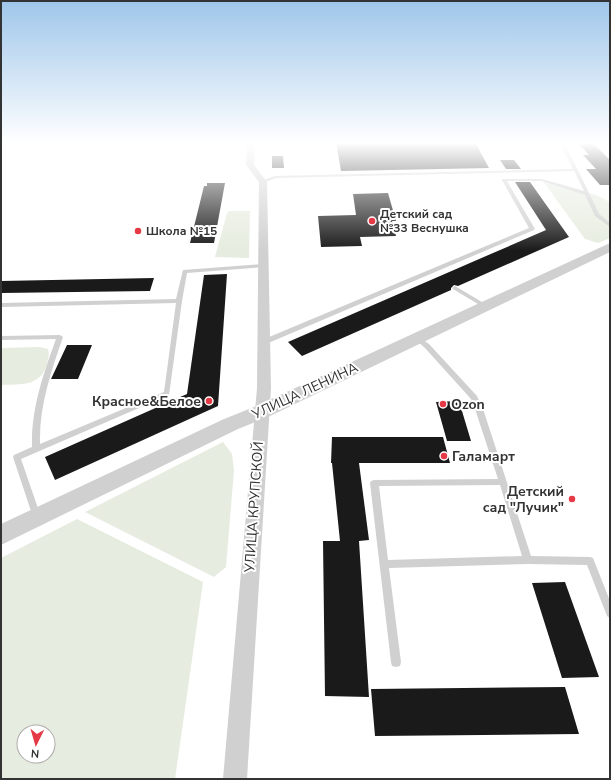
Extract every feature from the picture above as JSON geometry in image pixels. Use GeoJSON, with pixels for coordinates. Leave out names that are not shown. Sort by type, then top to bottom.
{"type":"FeatureCollection","features":[{"type":"Feature","properties":{"kind":"street"},"geometry":{"type":"LineString","coordinates":[[260,178],[263,182]]}},
{"type":"Feature","properties":{"kind":"street","name":"УЛИЦА КРУПСКОЙ"},"geometry":{"type":"LineString","coordinates":[[235,779],[261,412],[264,388],[263,182]]}},
{"type":"Feature","properties":{"kind":"street","name":"УЛИЦА ЛЕНИНА"},"geometry":{"type":"LineString","coordinates":[[1,535],[231,424],[261,412],[610,247]]}},
{"type":"Feature","properties":{"kind":"lane"},"geometry":{"type":"LineString","coordinates":[[263,182],[272,178]]}},
{"type":"Feature","properties":{"kind":"lane"},"geometry":{"type":"LineString","coordinates":[[580,178],[597,215],[610,226]]}},
{"type":"Feature","properties":{"kind":"lane"},"geometry":{"type":"LineString","coordinates":[[264,342],[532,229],[504,180],[542,180],[587,194]]}},
{"type":"Feature","properties":{"kind":"lane"},"geometry":{"type":"LineString","coordinates":[[37,518],[17,457],[167,393],[179,301],[185,272],[263,266]]}},
{"type":"Feature","properties":{"kind":"lane"},"geometry":{"type":"LineString","coordinates":[[429,272],[438,277]]}},
{"type":"Feature","properties":{"kind":"lane"},"geometry":{"type":"LineString","coordinates":[[455,288],[485,306]]}},
{"type":"Feature","properties":{"kind":"lane"},"geometry":{"type":"LineString","coordinates":[[1,305],[179,301]]}},
{"type":"Feature","properties":{"kind":"lane"},"geometry":{"type":"LineString","coordinates":[[1,338],[60,337],[39,397],[34,429],[36,449]]}},
{"type":"Feature","properties":{"kind":"lane"},"geometry":{"type":"LineString","coordinates":[[417,338],[474,398],[528,560]]}},
{"type":"Feature","properties":{"kind":"lane"},"geometry":{"type":"LineString","coordinates":[[396,662],[374,483],[503,482]]}},
{"type":"Feature","properties":{"kind":"lane"},"geometry":{"type":"LineString","coordinates":[[384,564],[528,560],[590,561],[610,612]]}},
{"type":"Feature","properties":{"kind":"shaded area"},"geometry":{"type":"Polygon","coordinates":[[[542,180],[596,195],[610,202],[610,238],[598,243],[585,239],[542,180]]]}},
{"type":"Feature","properties":{"kind":"shaded area"},"geometry":{"type":"Polygon","coordinates":[[[229,211],[250,211],[249,258],[215,257],[227,213],[229,211]]]}},
{"type":"Feature","properties":{"kind":"shaded area"},"geometry":{"type":"Polygon","coordinates":[[[40,347],[48,349],[49,355],[47,364],[40,377],[29,383],[1,385],[1,348],[40,347]]]}},
{"type":"Feature","properties":{"kind":"shaded area"},"geometry":{"type":"Polygon","coordinates":[[[223,442],[232,454],[234,470],[226,567],[214,577],[85,512],[223,442]]]}},
{"type":"Feature","properties":{"kind":"shaded area"},"geometry":{"type":"Polygon","coordinates":[[[77,519],[203,582],[175,779],[1,779],[1,558],[77,519]]]}},
{"type":"Feature","properties":{"kind":"building"},"geometry":{"type":"Polygon","coordinates":[[[594,178],[610,178],[610,185],[600,185],[594,178]]]}},
{"type":"Feature","properties":{"kind":"building"},"geometry":{"type":"Polygon","coordinates":[[[515,182],[530,182],[569,237],[458,286],[454,285],[451,290],[302,356],[288,342],[546,230],[515,182]]]}},
{"type":"Feature","properties":{"kind":"building"},"geometry":{"type":"Polygon","coordinates":[[[207,183],[225,183],[214,243],[190,243],[204,186],[207,186],[207,183]]]}},
{"type":"Feature","properties":{"kind":"building"},"geometry":{"type":"Polygon","coordinates":[[[388,193],[396,221],[392,221],[396,236],[360,237],[362,246],[321,247],[318,216],[356,215],[353,194],[388,193]]]}},
{"type":"Feature","properties":{"kind":"building"},"geometry":{"type":"Polygon","coordinates":[[[227,274],[218,406],[55,480],[45,457],[187,394],[204,275],[227,274]]]}},
{"type":"Feature","properties":{"kind":"building"},"geometry":{"type":"Polygon","coordinates":[[[154,278],[150,291],[1,293],[1,281],[154,278]]]}},
{"type":"Feature","properties":{"kind":"building"},"geometry":{"type":"Polygon","coordinates":[[[67,345],[92,345],[78,379],[51,379],[67,345]]]}},
{"type":"Feature","properties":{"kind":"building"},"geometry":{"type":"Polygon","coordinates":[[[459,401],[471,441],[447,441],[436,402],[459,401]]]}},
{"type":"Feature","properties":{"kind":"building"},"geometry":{"type":"Polygon","coordinates":[[[332,437],[443,437],[450,463],[359,463],[369,540],[359,541],[369,697],[325,696],[323,541],[340,541],[331,463],[332,437]]]}},
{"type":"Feature","properties":{"kind":"building"},"geometry":{"type":"Polygon","coordinates":[[[565,582],[599,677],[562,678],[532,583],[565,582]]]}},
{"type":"Feature","properties":{"kind":"building"},"geometry":{"type":"Polygon","coordinates":[[[565,687],[579,734],[375,736],[371,689],[565,687]]]}},
{"type":"Feature","properties":{"kind":"place","name":"Детский сад №33 Веснушка"},"geometry":{"type":"Point","coordinates":[372,221]}},
{"type":"Feature","properties":{"kind":"place","name":"Школа №15"},"geometry":{"type":"Point","coordinates":[138,231]}},
{"type":"Feature","properties":{"kind":"place","name":"Красное&Белое"},"geometry":{"type":"Point","coordinates":[209,401]}},
{"type":"Feature","properties":{"kind":"place","name":"Ozon"},"geometry":{"type":"Point","coordinates":[443,404]}},
{"type":"Feature","properties":{"kind":"place","name":"Галамарт"},"geometry":{"type":"Point","coordinates":[444,456]}},
{"type":"Feature","properties":{"kind":"place","name":"Детский сад \"Лучик\""},"geometry":{"type":"Point","coordinates":[572,499]}}]}
